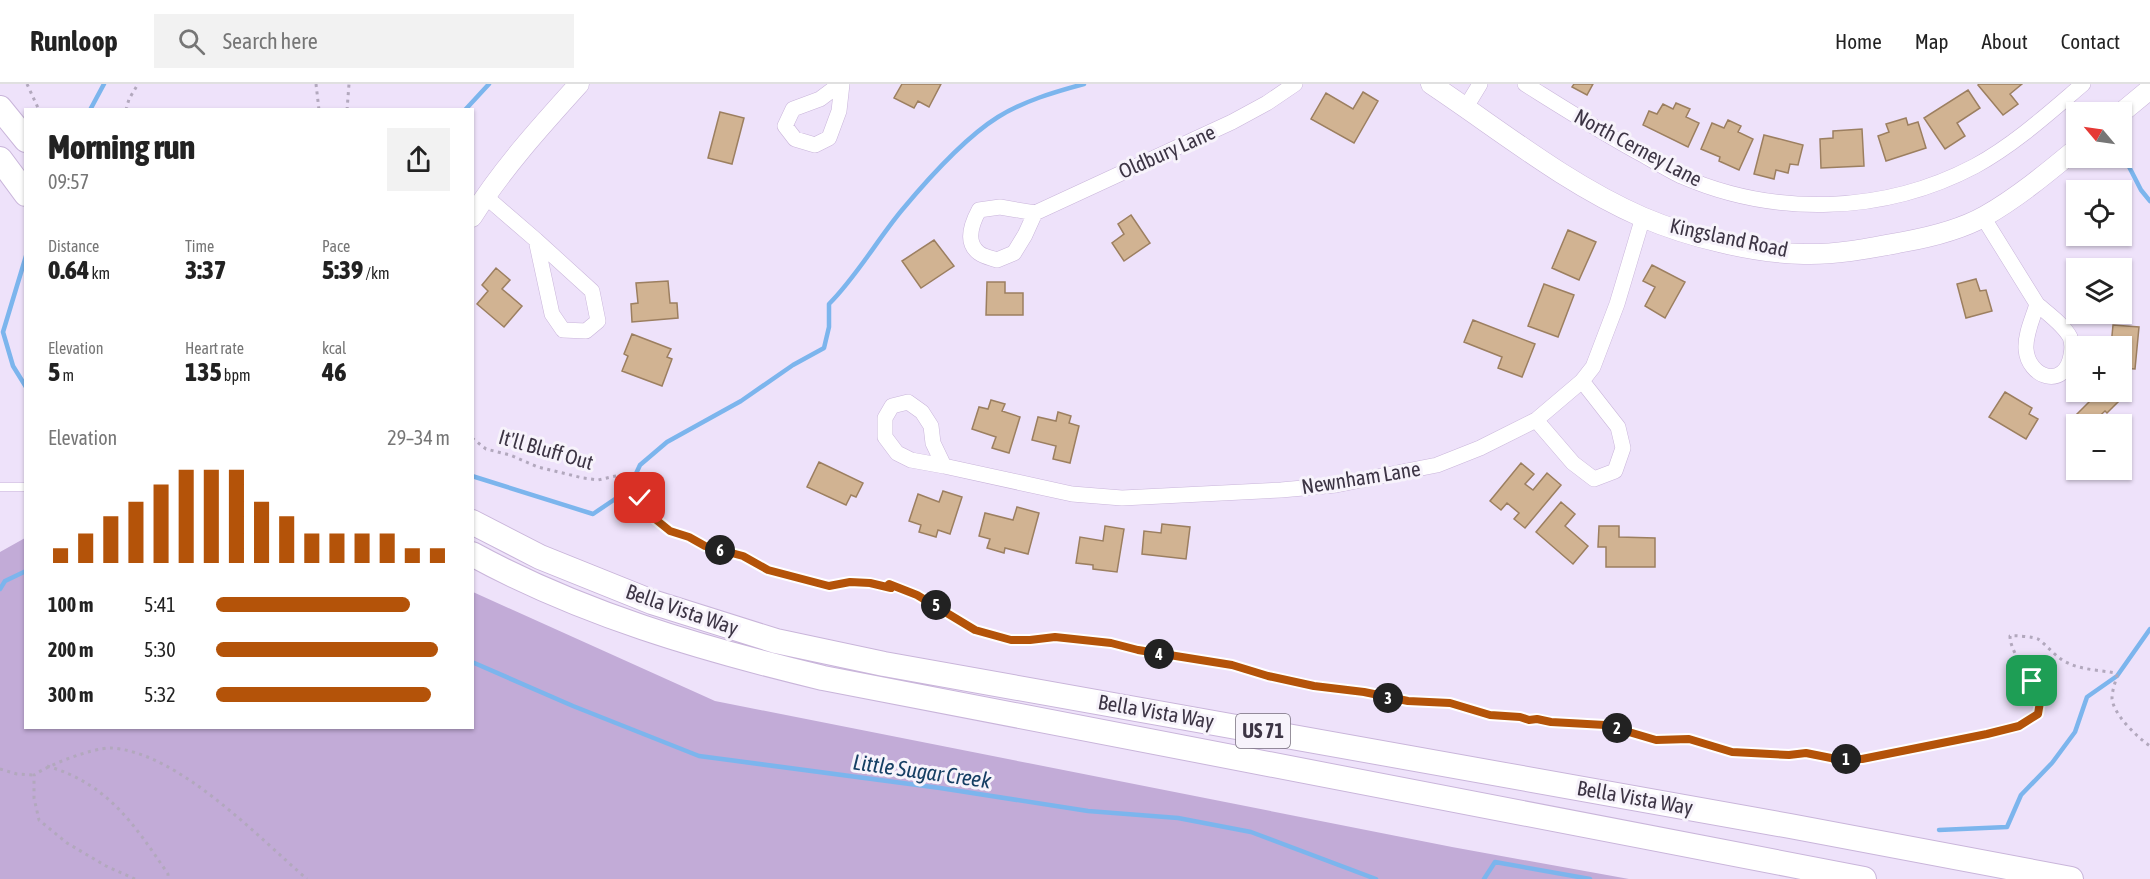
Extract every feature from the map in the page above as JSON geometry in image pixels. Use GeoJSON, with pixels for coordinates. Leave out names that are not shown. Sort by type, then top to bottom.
{"type":"FeatureCollection","features":[{"type":"Feature","properties":{"kind":"main road"},"geometry":{"type":"LineString","coordinates":[[0,108],[24,138]]}},
{"type":"Feature","properties":{"kind":"main road"},"geometry":{"type":"LineString","coordinates":[[0,159],[24,191]]}},
{"type":"Feature","properties":{"kind":"main road","name":"Bella Vista Way"},"geometry":{"type":"LineString","coordinates":[[474,523],[540,557],[652,602],[776,641],[884,664],[1790,826],[2071,879]]}},
{"type":"Feature","properties":{"kind":"main road","name":"Bella Vista Way"},"geometry":{"type":"LineString","coordinates":[[474,555],[563,597],[620,620],[735,657],[812,675],[1864,879]]}},
{"type":"Feature","properties":{"kind":"street"},"geometry":{"type":"LineString","coordinates":[[474,215],[535,132],[579,84]]}},
{"type":"Feature","properties":{"kind":"street","name":"Oldbury Lane"},"geometry":{"type":"LineString","coordinates":[[1035,213],[1232,122],[1267,103],[1295,84]]}},
{"type":"Feature","properties":{"kind":"street","name":"Kingsland Road"},"geometry":{"type":"LineString","coordinates":[[1431,84],[1541,161],[1601,196],[1643,217],[1702,237],[1756,249],[1805,254],[1867,249],[1956,229],[1983,217],[2031,186],[2066,157]]}},
{"type":"Feature","properties":{"kind":"street"},"geometry":{"type":"LineString","coordinates":[[1466,107],[1480,84]]}},
{"type":"Feature","properties":{"kind":"street","name":"North Cerney Lane"},"geometry":{"type":"LineString","coordinates":[[1525,84],[1616,140],[1681,175],[1711,186],[1774,202],[1810,205],[1847,204],[1890,197],[1934,184],[1976,165],[2016,140],[2083,84]]}},
{"type":"Feature","properties":{"kind":"street"},"geometry":{"type":"LineString","coordinates":[[2132,104],[2150,89]]}},
{"type":"Feature","properties":{"kind":"street"},"geometry":{"type":"LineString","coordinates":[[486,196],[536,240],[592,291],[598,321],[586,331],[563,330],[552,314],[536,240]]}},
{"type":"Feature","properties":{"kind":"street","name":"Newnham Lane"},"geometry":{"type":"LineString","coordinates":[[945,466],[933,443],[931,426],[922,412],[908,402],[892,406],[885,418],[885,437],[897,453],[911,460],[1072,494],[1122,498],[1281,490],[1336,485],[1437,465],[1480,448],[1536,420],[1582,381],[1593,367],[1617,304],[1643,217]]}},
{"type":"Feature","properties":{"kind":"street"},"geometry":{"type":"LineString","coordinates":[[1983,217],[2037,304]]}},
{"type":"Feature","properties":{"kind":"street"},"geometry":{"type":"LineString","coordinates":[[1536,420],[1573,463],[1594,479],[1615,471],[1623,448],[1618,427],[1582,381]]}},
{"type":"Feature","properties":{"kind":"lane"},"geometry":{"type":"LineString","coordinates":[[0,487],[24,487]]}},
{"type":"Feature","properties":{"kind":"path"},"geometry":{"type":"LineString","coordinates":[[27,84],[38,108]]}},
{"type":"Feature","properties":{"kind":"path"},"geometry":{"type":"LineString","coordinates":[[127,108],[138,84]]}},
{"type":"Feature","properties":{"kind":"path"},"geometry":{"type":"LineString","coordinates":[[316,84],[319,108]]}},
{"type":"Feature","properties":{"kind":"path"},"geometry":{"type":"LineString","coordinates":[[347,108],[349,84]]}},
{"type":"Feature","properties":{"kind":"path","name":"It'll Bluff Out"},"geometry":{"type":"LineString","coordinates":[[474,440],[486,449],[510,455],[538,467],[591,480],[605,480],[620,475],[629,475],[636,483],[645,509],[670,531],[689,537],[705,546],[743,556],[768,570],[824,585],[837,586],[850,582],[870,583],[891,588],[889,584],[897,586],[938,606],[975,630],[1011,640],[1055,637],[1111,643],[1138,650],[1232,665],[1314,686],[1364,692],[1408,701],[1450,703],[1490,715],[1605,725],[1656,740],[1689,739],[1732,752],[1789,755],[1806,753],[1836,759],[1862,759],[1987,734],[2026,723],[2038,714],[2040,702],[2032,681],[2012,645],[2010,636],[2032,637],[2067,663],[2115,673],[2117,676],[2112,699],[2116,709],[2134,734],[2150,746]]}},
{"type":"Feature","properties":{"kind":"path"},"geometry":{"type":"LineString","coordinates":[[0,769],[34,775],[47,766],[68,758],[110,748],[140,754],[180,774],[217,801],[307,879]]}},
{"type":"Feature","properties":{"kind":"path"},"geometry":{"type":"LineString","coordinates":[[47,766],[66,772],[118,806],[162,864],[168,874],[168,879]]}},
{"type":"Feature","properties":{"kind":"path"},"geometry":{"type":"LineString","coordinates":[[34,775],[34,798],[39,820],[67,843],[106,866],[135,879]]}},
{"type":"Feature","properties":{"kind":"shaded area"},"geometry":{"type":"Polygon","coordinates":[[[24,539],[24,729],[474,729],[474,592],[715,701],[1452,847],[1629,879],[0,879],[0,552],[24,539]]]}},
{"type":"Feature","properties":{"kind":"building"},"geometry":{"type":"Polygon","coordinates":[[[902,84],[941,84],[929,107],[918,101],[914,108],[894,98],[902,84]]]}},
{"type":"Feature","properties":{"kind":"building"},"geometry":{"type":"Polygon","coordinates":[[[1574,84],[1593,84],[1587,95],[1572,87],[1574,84]]]}},
{"type":"Feature","properties":{"kind":"building"},"geometry":{"type":"Polygon","coordinates":[[[1979,84],[2022,84],[2010,94],[2018,104],[2003,115],[1979,84]]]}},
{"type":"Feature","properties":{"kind":"building"},"geometry":{"type":"Polygon","coordinates":[[[1968,90],[1980,108],[1957,123],[1965,136],[1945,149],[1924,118],[1968,90]]]}},
{"type":"Feature","properties":{"kind":"building"},"geometry":{"type":"Polygon","coordinates":[[[1363,92],[1378,101],[1354,143],[1311,119],[1326,93],[1353,109],[1363,92]]]}},
{"type":"Feature","properties":{"kind":"building"},"geometry":{"type":"Polygon","coordinates":[[[1676,103],[1690,109],[1686,117],[1699,123],[1688,147],[1643,125],[1649,111],[1657,114],[1663,104],[1673,109],[1676,103]]]}},
{"type":"Feature","properties":{"kind":"building"},"geometry":{"type":"Polygon","coordinates":[[[720,112],[744,118],[732,164],[708,158],[720,112]]]}},
{"type":"Feature","properties":{"kind":"building"},"geometry":{"type":"Polygon","coordinates":[[[1906,118],[1908,125],[1918,122],[1926,148],[1886,161],[1878,136],[1889,132],[1886,124],[1906,118]]]}},
{"type":"Feature","properties":{"kind":"building"},"geometry":{"type":"Polygon","coordinates":[[[1728,120],[1741,126],[1738,132],[1753,139],[1739,170],[1719,161],[1720,157],[1701,149],[1712,123],[1724,128],[1728,120]]]}},
{"type":"Feature","properties":{"kind":"building"},"geometry":{"type":"Polygon","coordinates":[[[1862,129],[1864,166],[1821,168],[1820,139],[1833,138],[1833,131],[1862,129]]]}},
{"type":"Feature","properties":{"kind":"building"},"geometry":{"type":"Polygon","coordinates":[[[1764,135],[1803,145],[1798,165],[1790,164],[1788,173],[1776,170],[1774,179],[1754,174],[1764,135]]]}},
{"type":"Feature","properties":{"kind":"building"},"geometry":{"type":"Polygon","coordinates":[[[1131,215],[1150,243],[1124,261],[1112,243],[1124,234],[1118,224],[1131,215]]]}},
{"type":"Feature","properties":{"kind":"building"},"geometry":{"type":"Polygon","coordinates":[[[1568,230],[1596,242],[1579,280],[1552,268],[1568,230]]]}},
{"type":"Feature","properties":{"kind":"building"},"geometry":{"type":"Polygon","coordinates":[[[934,240],[954,266],[921,288],[902,261],[934,240]]]}},
{"type":"Feature","properties":{"kind":"building"},"geometry":{"type":"Polygon","coordinates":[[[1652,265],[1685,282],[1665,318],[1645,306],[1655,287],[1643,281],[1652,265]]]}},
{"type":"Feature","properties":{"kind":"building"},"geometry":{"type":"Polygon","coordinates":[[[496,268],[510,280],[502,289],[522,306],[504,327],[477,304],[488,291],[482,285],[496,268]]]}},
{"type":"Feature","properties":{"kind":"building"},"geometry":{"type":"Polygon","coordinates":[[[1976,279],[1980,291],[1986,290],[1992,311],[1966,318],[1957,284],[1976,279]]]}},
{"type":"Feature","properties":{"kind":"building"},"geometry":{"type":"Polygon","coordinates":[[[668,281],[670,303],[677,303],[678,318],[632,322],[631,304],[638,303],[636,283],[668,281]]]}},
{"type":"Feature","properties":{"kind":"building"},"geometry":{"type":"Polygon","coordinates":[[[987,282],[1005,282],[1005,293],[1023,293],[1023,315],[986,315],[987,282]]]}},
{"type":"Feature","properties":{"kind":"building"},"geometry":{"type":"Polygon","coordinates":[[[1544,284],[1574,295],[1558,337],[1528,326],[1544,284]]]}},
{"type":"Feature","properties":{"kind":"building"},"geometry":{"type":"Polygon","coordinates":[[[1473,320],[1535,344],[1522,377],[1498,368],[1502,357],[1464,342],[1473,320]]]}},
{"type":"Feature","properties":{"kind":"building"},"geometry":{"type":"Polygon","coordinates":[[[2113,325],[2139,327],[2135,369],[2132,369],[2132,336],[2112,336],[2113,325]]]}},
{"type":"Feature","properties":{"kind":"building"},"geometry":{"type":"Polygon","coordinates":[[[632,334],[671,349],[667,357],[672,359],[662,386],[622,371],[628,356],[624,354],[632,334]]]}},
{"type":"Feature","properties":{"kind":"building"},"geometry":{"type":"Polygon","coordinates":[[[2005,392],[2032,408],[2029,414],[2038,419],[2026,439],[1989,417],[2005,392]]]}},
{"type":"Feature","properties":{"kind":"building"},"geometry":{"type":"Polygon","coordinates":[[[991,400],[1005,404],[1002,411],[1020,417],[1009,453],[992,448],[996,437],[972,429],[979,407],[988,409],[991,400]]]}},
{"type":"Feature","properties":{"kind":"building"},"geometry":{"type":"Polygon","coordinates":[[[2089,402],[2118,402],[2107,413],[2105,411],[2102,414],[2077,414],[2089,402]]]}},
{"type":"Feature","properties":{"kind":"building"},"geometry":{"type":"Polygon","coordinates":[[[1058,412],[1071,416],[1069,423],[1079,426],[1070,463],[1053,459],[1056,446],[1032,440],[1038,417],[1056,421],[1058,412]]]}},
{"type":"Feature","properties":{"kind":"building"},"geometry":{"type":"Polygon","coordinates":[[[819,462],[863,483],[856,497],[851,495],[846,505],[807,487],[819,462]]]}},
{"type":"Feature","properties":{"kind":"building"},"geometry":{"type":"Polygon","coordinates":[[[1521,463],[1534,474],[1525,484],[1533,490],[1547,473],[1561,485],[1525,528],[1514,519],[1519,513],[1507,503],[1501,510],[1490,501],[1521,463]]]}},
{"type":"Feature","properties":{"kind":"building"},"geometry":{"type":"Polygon","coordinates":[[[943,491],[962,497],[950,534],[938,530],[936,537],[919,532],[921,525],[909,521],[918,494],[939,502],[943,491]]]}},
{"type":"Feature","properties":{"kind":"building"},"geometry":{"type":"Polygon","coordinates":[[[1561,502],[1575,514],[1565,526],[1588,546],[1573,564],[1536,532],[1561,502]]]}},
{"type":"Feature","properties":{"kind":"building"},"geometry":{"type":"Polygon","coordinates":[[[1017,507],[1039,513],[1028,554],[1005,548],[1004,553],[987,548],[990,539],[979,536],[985,513],[1013,520],[1017,507]]]}},
{"type":"Feature","properties":{"kind":"building"},"geometry":{"type":"Polygon","coordinates":[[[1162,524],[1190,527],[1186,559],[1142,554],[1144,531],[1161,533],[1162,524]]]}},
{"type":"Feature","properties":{"kind":"building"},"geometry":{"type":"Polygon","coordinates":[[[1105,526],[1124,529],[1117,572],[1093,569],[1093,565],[1076,563],[1080,537],[1103,541],[1105,526]]]}},
{"type":"Feature","properties":{"kind":"building"},"geometry":{"type":"Polygon","coordinates":[[[1599,526],[1619,526],[1619,537],[1655,538],[1655,567],[1606,567],[1606,547],[1598,547],[1599,526]]]}},
{"type":"Feature","properties":{"kind":"waterway"},"geometry":{"type":"LineString","coordinates":[[91,108],[104,84]]}},
{"type":"Feature","properties":{"kind":"waterway"},"geometry":{"type":"LineString","coordinates":[[467,108],[489,84]]}},
{"type":"Feature","properties":{"kind":"waterway"},"geometry":{"type":"LineString","coordinates":[[474,477],[593,514],[618,497],[634,478],[640,465],[667,442],[741,401],[793,365],[824,348],[829,327],[829,304],[849,282],[912,198],[973,136],[998,117],[1018,106],[1084,84]]}},
{"type":"Feature","properties":{"kind":"waterway"},"geometry":{"type":"LineString","coordinates":[[2130,168],[2141,190],[2150,201]]}},
{"type":"Feature","properties":{"kind":"waterway"},"geometry":{"type":"LineString","coordinates":[[24,263],[3,332],[13,366],[24,384]]}},
{"type":"Feature","properties":{"kind":"waterway","name":"Little Sugar Creek"},"geometry":{"type":"LineString","coordinates":[[0,589],[5,581],[24,572]]}},
{"type":"Feature","properties":{"kind":"waterway"},"geometry":{"type":"LineString","coordinates":[[1939,830],[2007,827],[2021,795],[2052,763],[2075,732],[2087,697],[2117,676],[2150,629]]}},
{"type":"Feature","properties":{"kind":"waterway","name":"Little Sugar Creek"},"geometry":{"type":"LineString","coordinates":[[474,663],[573,706],[699,756],[940,788],[1088,811],[1178,818],[1251,832],[1376,879]]}},
{"type":"Feature","properties":{"kind":"waterway"},"geometry":{"type":"LineString","coordinates":[[1484,879],[1495,862],[1590,879]]}},
{"type":"Feature","properties":{"kind":"route"},"geometry":{"type":"LineString","coordinates":[[640,498],[649,514],[670,531],[689,537],[705,546],[743,556],[768,570],[824,585],[837,586],[850,582],[870,583],[885,588],[891,588],[889,584],[897,586],[938,606],[975,630],[1011,640],[1055,637],[1111,643],[1138,650],[1232,665],[1268,676],[1336,690],[1364,692],[1408,701],[1429,703],[1439,701],[1490,715],[1605,725],[1656,740],[1689,739],[1732,752],[1789,755],[1812,753],[1836,759],[1862,759],[1987,734],[2019,726],[2038,714],[2040,702],[2032,681]]}}]}
